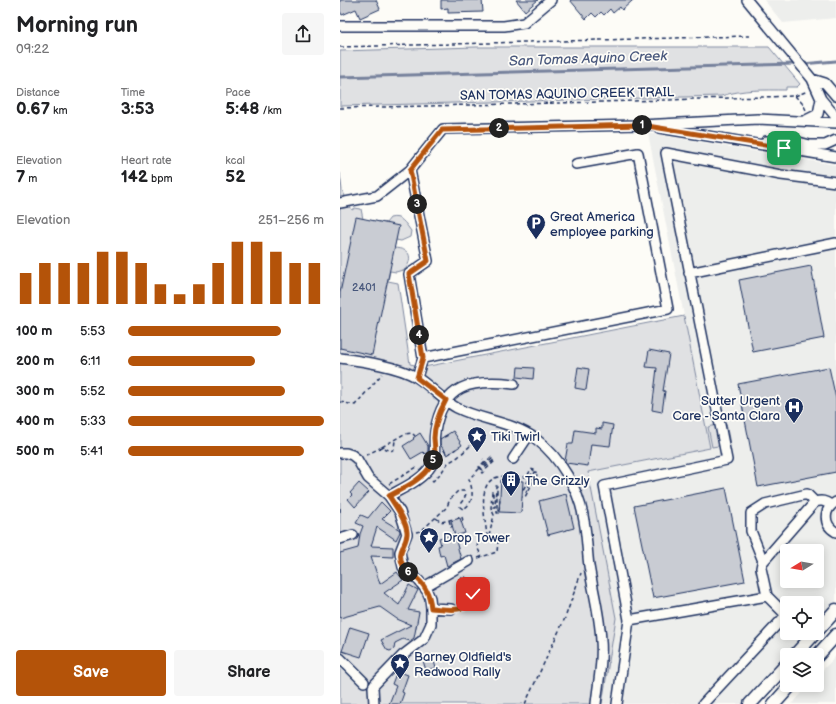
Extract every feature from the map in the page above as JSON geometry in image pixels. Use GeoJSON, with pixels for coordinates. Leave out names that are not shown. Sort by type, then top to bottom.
{"type":"FeatureCollection","features":[{"type":"Feature","properties":{"kind":"main road"},"geometry":{"type":"LineString","coordinates":[[824,622],[836,610]]}},
{"type":"Feature","properties":{"kind":"main road"},"geometry":{"type":"LineString","coordinates":[[824,648],[836,635]]}},
{"type":"Feature","properties":{"kind":"main road"},"geometry":{"type":"LineString","coordinates":[[800,648],[806,640]]}},
{"type":"Feature","properties":{"kind":"main road"},"geometry":{"type":"LineString","coordinates":[[750,704],[780,672]]}},
{"type":"Feature","properties":{"kind":"main road"},"geometry":{"type":"LineString","coordinates":[[774,704],[785,692]]}},
{"type":"Feature","properties":{"kind":"street"},"geometry":{"type":"LineString","coordinates":[[340,26],[504,26],[524,23],[551,0]]}},
{"type":"Feature","properties":{"kind":"street"},"geometry":{"type":"LineString","coordinates":[[747,0],[812,79],[820,99],[836,116]]}},
{"type":"Feature","properties":{"kind":"street"},"geometry":{"type":"LineString","coordinates":[[812,79],[825,84],[836,96]]}},
{"type":"Feature","properties":{"kind":"street"},"geometry":{"type":"LineString","coordinates":[[802,121],[818,114],[820,99]]}},
{"type":"Feature","properties":{"kind":"street"},"geometry":{"type":"LineString","coordinates":[[340,203],[377,196],[410,170],[442,130],[641,125],[758,119],[836,122]]}},
{"type":"Feature","properties":{"kind":"street"},"geometry":{"type":"LineString","coordinates":[[641,125],[836,157]]}},
{"type":"Feature","properties":{"kind":"street"},"geometry":{"type":"LineString","coordinates":[[731,140],[795,141],[825,145],[836,140]]}},
{"type":"Feature","properties":{"kind":"street"},"geometry":{"type":"LineString","coordinates":[[423,358],[668,309],[638,153],[576,164]]}},
{"type":"Feature","properties":{"kind":"street"},"geometry":{"type":"LineString","coordinates":[[617,704],[628,620],[604,486],[727,460],[666,153],[781,175],[836,182]]}},
{"type":"Feature","properties":{"kind":"street"},"geometry":{"type":"LineString","coordinates":[[410,170],[428,261],[409,274],[423,358],[417,378]]}},
{"type":"Feature","properties":{"kind":"street"},"geometry":{"type":"LineString","coordinates":[[690,273],[836,243]]}},
{"type":"Feature","properties":{"kind":"street"},"geometry":{"type":"LineString","coordinates":[[340,358],[400,370],[417,378],[459,409],[506,423],[529,435],[546,448],[561,466],[575,489],[580,502],[599,620],[602,652],[596,704]]}},
{"type":"Feature","properties":{"kind":"street"},"geometry":{"type":"LineString","coordinates":[[389,496],[414,482],[431,466],[435,452],[435,431],[438,418],[446,400],[458,390],[471,384],[488,382],[514,384]]}},
{"type":"Feature","properties":{"kind":"street"},"geometry":{"type":"LineString","coordinates":[[513,459],[529,435]]}},
{"type":"Feature","properties":{"kind":"street"},"geometry":{"type":"LineString","coordinates":[[340,453],[352,455],[357,459],[368,478],[389,496],[400,512],[407,534],[400,552],[403,567],[424,587],[430,598],[430,624],[424,639],[403,655],[375,684],[374,704]]}},
{"type":"Feature","properties":{"kind":"street"},"geometry":{"type":"LineString","coordinates":[[763,561],[750,530],[751,513],[765,504],[807,494],[815,502]]}},
{"type":"Feature","properties":{"kind":"street"},"geometry":{"type":"LineString","coordinates":[[780,610],[767,596],[761,568],[763,561],[815,502],[821,500],[833,503],[826,514],[826,519],[830,528],[836,532]]}},
{"type":"Feature","properties":{"kind":"street"},"geometry":{"type":"LineString","coordinates":[[340,539],[353,535]]}},
{"type":"Feature","properties":{"kind":"street"},"geometry":{"type":"LineString","coordinates":[[424,587],[469,561]]}},
{"type":"Feature","properties":{"kind":"street"},"geometry":{"type":"LineString","coordinates":[[628,620],[767,596]]}},
{"type":"Feature","properties":{"kind":"street"},"geometry":{"type":"LineString","coordinates":[[431,608],[454,608]]}},
{"type":"Feature","properties":{"kind":"street"},"geometry":{"type":"LineString","coordinates":[[703,704],[780,622]]}},
{"type":"Feature","properties":{"kind":"street"},"geometry":{"type":"LineString","coordinates":[[340,658],[364,682]]}},
{"type":"Feature","properties":{"kind":"path"},"geometry":{"type":"LineString","coordinates":[[340,47],[749,36]]}},
{"type":"Feature","properties":{"kind":"path","name":"SAN TOMAS AQUINO CREEK TRAIL"},"geometry":{"type":"LineString","coordinates":[[340,108],[616,102],[795,96],[816,88]]}},
{"type":"Feature","properties":{"kind":"path"},"geometry":{"type":"LineString","coordinates":[[795,96],[803,104],[806,110],[818,114]]}},
{"type":"Feature","properties":{"kind":"path"},"geometry":{"type":"LineString","coordinates":[[340,402],[355,405],[388,368]]}},
{"type":"Feature","properties":{"kind":"path"},"geometry":{"type":"LineString","coordinates":[[357,459],[404,434],[412,433],[415,436]]}},
{"type":"Feature","properties":{"kind":"path"},"geometry":{"type":"LineString","coordinates":[[382,447],[391,451],[394,449],[395,440]]}},
{"type":"Feature","properties":{"kind":"path"},"geometry":{"type":"LineString","coordinates":[[433,481],[448,463],[458,457],[470,446],[472,448]]}},
{"type":"Feature","properties":{"kind":"path"},"geometry":{"type":"LineString","coordinates":[[442,448],[447,455],[456,449]]}},
{"type":"Feature","properties":{"kind":"path"},"geometry":{"type":"LineString","coordinates":[[407,534],[421,532],[447,507],[450,499],[460,490],[464,491],[466,494],[460,504],[461,508],[463,509],[466,507],[471,500],[472,489],[470,479],[479,469],[482,472],[495,461],[494,460],[482,470],[481,469],[492,458],[491,457],[480,468],[479,467],[485,461],[483,459]]}},
{"type":"Feature","properties":{"kind":"path"},"geometry":{"type":"LineString","coordinates":[[397,479],[420,464]]}},
{"type":"Feature","properties":{"kind":"path"},"geometry":{"type":"LineString","coordinates":[[488,536],[484,492],[488,483],[492,479],[501,477],[527,478],[531,469],[534,470],[523,490],[526,492],[535,472],[538,473],[525,497],[522,497]]}},
{"type":"Feature","properties":{"kind":"path"},"geometry":{"type":"LineString","coordinates":[[488,536],[494,515],[491,508],[492,491],[493,508],[495,508],[496,486],[497,513],[499,513],[500,496]]}},
{"type":"Feature","properties":{"kind":"path"},"geometry":{"type":"LineString","coordinates":[[436,518],[441,522],[462,516],[462,522]]}},
{"type":"Feature","properties":{"kind":"path"},"geometry":{"type":"LineString","coordinates":[[449,520],[451,527],[452,526]]}},
{"type":"Feature","properties":{"kind":"path"},"geometry":{"type":"LineString","coordinates":[[488,536],[491,536],[498,541],[497,552],[482,557],[477,547],[479,539],[488,536]]}},
{"type":"Feature","properties":{"kind":"path"},"geometry":{"type":"LineString","coordinates":[[525,704],[565,618],[580,575],[586,566],[589,565]]}},
{"type":"Feature","properties":{"kind":"path"},"geometry":{"type":"LineString","coordinates":[[455,579],[461,579],[463,576],[468,579],[469,582]]}},
{"type":"Feature","properties":{"kind":"path"},"geometry":{"type":"LineString","coordinates":[[454,608],[462,605],[468,599],[470,593],[468,584]]}},
{"type":"Feature","properties":{"kind":"path"},"geometry":{"type":"LineString","coordinates":[[470,584],[473,594],[470,603],[462,608],[454,608],[464,606],[470,600],[470,584]]}},
{"type":"Feature","properties":{"kind":"shaded area"},"geometry":{"type":"Polygon","coordinates":[[[764,0],[836,0],[836,18],[783,23],[764,0]]]}},
{"type":"Feature","properties":{"kind":"shaded area"},"geometry":{"type":"Polygon","coordinates":[[[476,47],[769,47],[800,84],[797,87],[786,87],[786,90],[745,91],[721,96],[340,106],[340,51],[476,47]]]}},
{"type":"Feature","properties":{"kind":"shaded area"},"geometry":{"type":"Polygon","coordinates":[[[648,133],[836,165],[836,602],[824,615],[824,596],[780,596],[780,640],[801,640],[793,648],[780,648],[780,662],[742,704],[602,704],[587,472],[710,448],[648,133]]]}},
{"type":"Feature","properties":{"kind":"shaded area"},"geometry":{"type":"Polygon","coordinates":[[[340,173],[342,190],[352,210],[355,208],[361,209],[363,219],[386,223],[390,218],[394,217],[402,220],[411,231],[410,237],[401,241],[396,240],[394,248],[404,250],[409,254],[406,269],[396,272],[390,271],[388,281],[398,283],[410,364],[424,367],[684,316],[710,448],[588,472],[616,618],[602,704],[340,704],[340,173]]]}},
{"type":"Feature","properties":{"kind":"shaded area"},"geometry":{"type":"Polygon","coordinates":[[[726,423],[730,444],[712,447],[708,427],[726,423]]]}},
{"type":"Feature","properties":{"kind":"shaded area"},"geometry":{"type":"Polygon","coordinates":[[[836,656],[836,704],[792,704],[803,692],[824,692],[824,669],[836,656]]]}},
{"type":"Feature","properties":{"kind":"building"},"geometry":{"type":"Polygon","coordinates":[[[340,0],[376,0],[380,9],[360,18],[356,9],[342,15],[340,11],[340,0]]]}},
{"type":"Feature","properties":{"kind":"building"},"geometry":{"type":"Polygon","coordinates":[[[441,0],[482,0],[483,12],[448,13],[448,8],[441,9],[441,0]]]}},
{"type":"Feature","properties":{"kind":"building"},"geometry":{"type":"Polygon","coordinates":[[[516,0],[538,0],[525,11],[516,0]]]}},
{"type":"Feature","properties":{"kind":"building"},"geometry":{"type":"Polygon","coordinates":[[[570,0],[633,0],[622,10],[620,7],[613,13],[610,9],[604,15],[601,12],[596,17],[592,13],[586,19],[570,0]]]}},
{"type":"Feature","properties":{"kind":"building"},"geometry":{"type":"Polygon","coordinates":[[[356,217],[399,226],[372,355],[340,348],[340,293],[356,217]]]}},
{"type":"Feature","properties":{"kind":"building"},"geometry":{"type":"Polygon","coordinates":[[[811,266],[824,338],[753,352],[739,280],[811,266]]]}},
{"type":"Feature","properties":{"kind":"building"},"geometry":{"type":"Polygon","coordinates":[[[649,350],[669,354],[663,391],[665,391],[662,412],[652,410],[657,368],[646,367],[649,350]]]}},
{"type":"Feature","properties":{"kind":"building"},"geometry":{"type":"Polygon","coordinates":[[[518,367],[534,368],[533,379],[517,377],[518,367]]]}},
{"type":"Feature","properties":{"kind":"building"},"geometry":{"type":"Polygon","coordinates":[[[578,367],[589,369],[586,390],[575,388],[578,367]]]}},
{"type":"Feature","properties":{"kind":"building"},"geometry":{"type":"Polygon","coordinates":[[[829,367],[836,399],[836,472],[758,487],[738,384],[829,367]]]}},
{"type":"Feature","properties":{"kind":"building"},"geometry":{"type":"Polygon","coordinates":[[[602,423],[613,425],[610,446],[591,444],[588,466],[566,463],[565,461],[568,444],[573,444],[575,430],[596,433],[596,428],[602,429],[602,423]]]}},
{"type":"Feature","properties":{"kind":"building"},"geometry":{"type":"Polygon","coordinates":[[[453,431],[462,445],[447,455],[440,444],[440,439],[453,431]]]}},
{"type":"Feature","properties":{"kind":"building"},"geometry":{"type":"Polygon","coordinates":[[[420,433],[428,446],[428,451],[425,454],[423,452],[411,459],[403,446],[420,433]]]}},
{"type":"Feature","properties":{"kind":"building","name":"The Grizzly"},"geometry":{"type":"Polygon","coordinates":[[[501,480],[523,481],[521,513],[499,512],[501,480]]]}},
{"type":"Feature","properties":{"kind":"building"},"geometry":{"type":"Polygon","coordinates":[[[359,483],[369,492],[355,507],[348,499],[352,495],[350,493],[359,483]]]}},
{"type":"Feature","properties":{"kind":"building"},"geometry":{"type":"Polygon","coordinates":[[[726,488],[745,581],[653,598],[634,506],[726,488]]]}},
{"type":"Feature","properties":{"kind":"building"},"geometry":{"type":"Polygon","coordinates":[[[566,494],[574,528],[548,535],[539,501],[566,494]]]}},
{"type":"Feature","properties":{"kind":"building"},"geometry":{"type":"Polygon","coordinates":[[[381,502],[390,511],[382,519],[400,530],[400,532],[396,540],[377,527],[371,546],[393,547],[393,557],[371,556],[380,584],[397,572],[403,580],[384,593],[399,605],[409,585],[418,590],[408,610],[419,612],[414,638],[410,641],[403,639],[395,643],[394,649],[390,651],[387,650],[381,640],[411,625],[397,619],[380,607],[340,618],[340,553],[358,548],[363,526],[356,523],[361,515],[368,518],[381,502]]]}},
{"type":"Feature","properties":{"kind":"building"},"geometry":{"type":"Polygon","coordinates":[[[460,518],[465,533],[455,536],[451,521],[460,518]]]}},
{"type":"Feature","properties":{"kind":"building"},"geometry":{"type":"Polygon","coordinates":[[[454,534],[461,559],[447,566],[444,555],[440,556],[438,546],[441,545],[439,538],[454,534]]]}},
{"type":"Feature","properties":{"kind":"building"},"geometry":{"type":"Polygon","coordinates":[[[350,627],[369,633],[361,657],[342,651],[350,627]]]}},
{"type":"Feature","properties":{"kind":"building"},"geometry":{"type":"Polygon","coordinates":[[[432,655],[436,668],[426,670],[422,658],[432,655]]]}},
{"type":"Feature","properties":{"kind":"building"},"geometry":{"type":"Polygon","coordinates":[[[397,671],[408,675],[402,692],[404,693],[400,704],[389,704],[396,686],[392,684],[397,671]]]}},
{"type":"Feature","properties":{"kind":"waterway","name":"San Tomas Aquino Creek"},"geometry":{"type":"LineString","coordinates":[[802,64],[836,61]]}},
{"type":"Feature","properties":{"kind":"waterway","name":"San Tomas Aquino Creek"},"geometry":{"type":"LineString","coordinates":[[340,77],[796,64]]}},
{"type":"Feature","properties":{"kind":"place","name":"Great America employee parking"},"geometry":{"type":"Point","coordinates":[536,240]}},
{"type":"Feature","properties":{"kind":"place","name":"Sutter Urgent Care - Santa Clara"},"geometry":{"type":"Point","coordinates":[794,424]}},
{"type":"Feature","properties":{"kind":"place","name":"Tiki Twirl"},"geometry":{"type":"Point","coordinates":[477,453]}},
{"type":"Feature","properties":{"kind":"place","name":"The Grizzly"},"geometry":{"type":"Point","coordinates":[511,497]}},
{"type":"Feature","properties":{"kind":"place","name":"Drop Tower"},"geometry":{"type":"Point","coordinates":[429,554]}},
{"type":"Feature","properties":{"kind":"place","name":"Barney Oldfield's Redwood Rally"},"geometry":{"type":"Point","coordinates":[400,680]}},
{"type":"Feature","properties":{"kind":"route"},"geometry":{"type":"LineString","coordinates":[[473,594],[470,603],[459,609],[431,608],[430,598],[427,591],[420,581],[403,567],[400,552],[407,536],[407,530],[400,512],[389,496],[414,482],[431,466],[434,460],[435,452],[435,431],[438,418],[446,400],[417,378],[423,358],[409,274],[428,261],[410,170],[442,130],[641,125],[784,148]]}}]}
